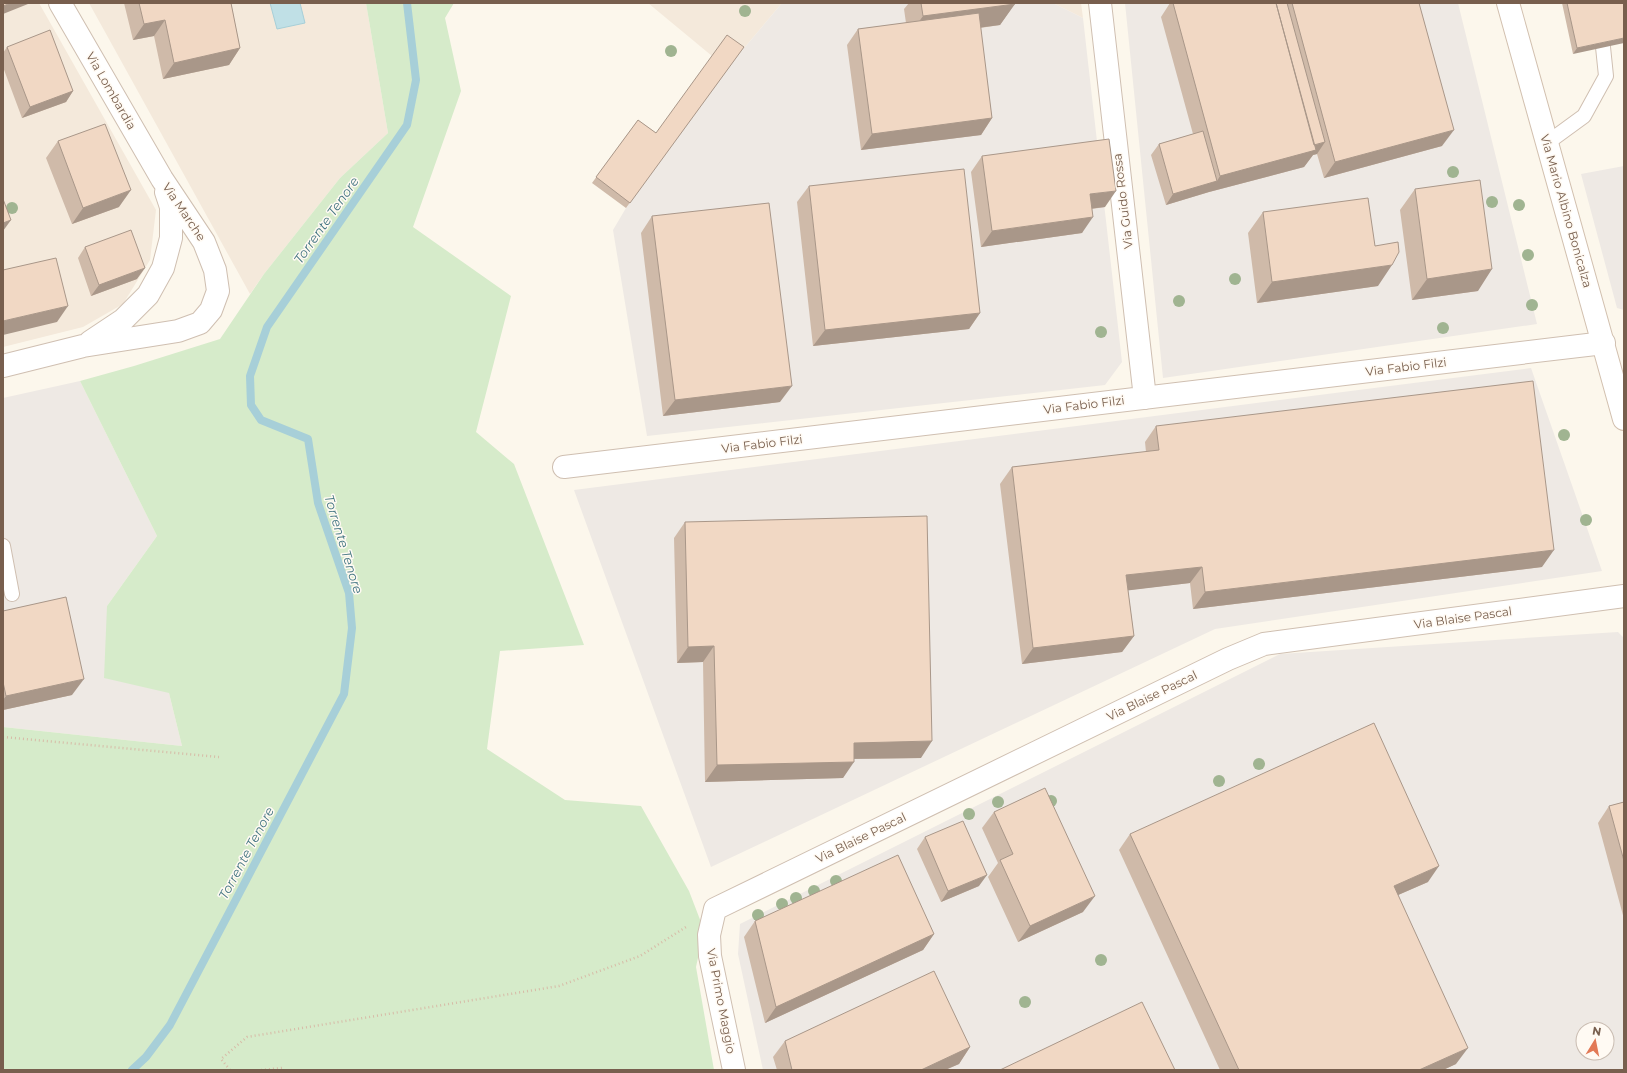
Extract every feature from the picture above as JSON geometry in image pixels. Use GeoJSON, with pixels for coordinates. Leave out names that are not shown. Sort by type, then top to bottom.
{"type":"FeatureCollection","features":[{"type":"Feature","properties":{"kind":"street","name":"Via Lombardia"},"geometry":{"type":"LineString","coordinates":[[60,3],[162,179]]}},
{"type":"Feature","properties":{"kind":"street","name":"Via Guido Rossa"},"geometry":{"type":"LineString","coordinates":[[1100,3],[1145,398]]}},
{"type":"Feature","properties":{"kind":"street","name":"Via Mario Albino Bonicalza"},"geometry":{"type":"LineString","coordinates":[[1508,3],[1624,419]]}},
{"type":"Feature","properties":{"kind":"street","name":"Via Marche"},"geometry":{"type":"LineString","coordinates":[[83,346],[123,320],[148,295],[163,268],[171,238],[171,206],[162,179]]}},
{"type":"Feature","properties":{"kind":"street","name":"Via Marche"},"geometry":{"type":"LineString","coordinates":[[3,366],[83,346],[178,331],[200,322],[211,310],[218,291],[215,270],[204,242],[162,179]]}},
{"type":"Feature","properties":{"kind":"street","name":"Via Fabio Filzi"},"geometry":{"type":"LineString","coordinates":[[564,467],[1604,343]]}},
{"type":"Feature","properties":{"kind":"street","name":"Via Blaise Pascal"},"geometry":{"type":"LineString","coordinates":[[715,909],[1228,660],[1264,644],[1624,596]]}},
{"type":"Feature","properties":{"kind":"street","name":"Via Primo Maggio"},"geometry":{"type":"LineString","coordinates":[[715,909],[709,935],[710,956],[734,1070]]}},
{"type":"Feature","properties":{"kind":"lane"},"geometry":{"type":"LineString","coordinates":[[1547,143],[1584,116],[1606,76],[1603,47]]}},
{"type":"Feature","properties":{"kind":"lane"},"geometry":{"type":"LineString","coordinates":[[3,546],[12,594]]}},
{"type":"Feature","properties":{"kind":"path"},"geometry":{"type":"LineString","coordinates":[[3,737],[219,757]]}},
{"type":"Feature","properties":{"kind":"path"},"geometry":{"type":"LineString","coordinates":[[230,1070],[221,1059],[248,1036],[559,986],[640,956],[715,909]]}},
{"type":"Feature","properties":{"kind":"path"},"geometry":{"type":"LineString","coordinates":[[261,1070],[282,1068],[281,1070]]}},
{"type":"Feature","properties":{"kind":"shaded area"},"geometry":{"type":"Polygon","coordinates":[[[3,3],[39,3],[156,210],[150,260],[123,304],[83,327],[3,347],[3,3]]]}},
{"type":"Feature","properties":{"kind":"shaded area"},"geometry":{"type":"Polygon","coordinates":[[[89,3],[366,3],[388,133],[340,178],[250,294],[89,3]]]}},
{"type":"Feature","properties":{"kind":"shaded area"},"geometry":{"type":"Polygon","coordinates":[[[648,3],[782,3],[740,53],[712,56],[648,3]]]}},
{"type":"Feature","properties":{"kind":"shaded area"},"geometry":{"type":"Polygon","coordinates":[[[782,3],[1053,3],[1083,18],[1122,362],[1105,385],[647,436],[613,230],[626,208],[740,53],[782,3]]]}},
{"type":"Feature","properties":{"kind":"shaded area"},"geometry":{"type":"Polygon","coordinates":[[[1053,3],[1081,3],[1083,18],[1053,3]]]}},
{"type":"Feature","properties":{"kind":"shaded area"},"geometry":{"type":"Polygon","coordinates":[[[1125,3],[1458,3],[1537,324],[1163,378],[1125,3]]]}},
{"type":"Feature","properties":{"kind":"shaded area"},"geometry":{"type":"Polygon","coordinates":[[[1624,166],[1624,310],[1617,308],[1581,174],[1624,166]]]}},
{"type":"Feature","properties":{"kind":"shaded area"},"geometry":{"type":"Polygon","coordinates":[[[1531,368],[1602,571],[1215,629],[711,867],[574,490],[1531,368]]]}},
{"type":"Feature","properties":{"kind":"shaded area"},"geometry":{"type":"Polygon","coordinates":[[[80,381],[157,536],[107,606],[169,693],[182,746],[3,727],[3,398],[80,381]]]}},
{"type":"Feature","properties":{"kind":"shaded area"},"geometry":{"type":"Polygon","coordinates":[[[1618,632],[1624,638],[1624,1070],[763,1070],[738,954],[740,924],[1280,654],[1618,632]]]}},
{"type":"Feature","properties":{"kind":"green space"},"geometry":{"type":"Polygon","coordinates":[[[366,3],[454,3],[445,18],[461,91],[413,227],[511,296],[476,432],[514,464],[584,645],[500,651],[487,749],[565,800],[641,806],[689,891],[704,930],[696,967],[714,1070],[3,1070],[3,727],[182,746],[169,693],[104,678],[107,606],[157,536],[80,381],[220,339],[264,274],[340,178],[388,133],[366,3]]]}},
{"type":"Feature","properties":{"kind":"water"},"geometry":{"type":"Polygon","coordinates":[[[270,3],[300,3],[305,23],[277,29],[270,3]]]}},
{"type":"Feature","properties":{"kind":"building"},"geometry":{"type":"Polygon","coordinates":[[[3,3],[11,3],[3,6],[3,3]]]}},
{"type":"Feature","properties":{"kind":"building"},"geometry":{"type":"Polygon","coordinates":[[[139,3],[231,3],[240,48],[174,63],[165,20],[144,24],[139,3]]]}},
{"type":"Feature","properties":{"kind":"building"},"geometry":{"type":"Polygon","coordinates":[[[921,3],[1015,3],[1015,4],[923,16],[921,3]]]}},
{"type":"Feature","properties":{"kind":"building"},"geometry":{"type":"Polygon","coordinates":[[[1173,3],[1276,3],[1316,150],[1220,176],[1173,3]]]}},
{"type":"Feature","properties":{"kind":"building"},"geometry":{"type":"Polygon","coordinates":[[[1276,3],[1287,3],[1325,142],[1314,145],[1276,3]]]}},
{"type":"Feature","properties":{"kind":"building"},"geometry":{"type":"Polygon","coordinates":[[[1292,3],[1419,3],[1454,130],[1335,162],[1292,3]]]}},
{"type":"Feature","properties":{"kind":"building"},"geometry":{"type":"Polygon","coordinates":[[[1567,3],[1624,3],[1624,38],[1577,48],[1567,3]]]}},
{"type":"Feature","properties":{"kind":"building"},"geometry":{"type":"Polygon","coordinates":[[[979,13],[992,118],[872,134],[858,29],[979,13]]]}},
{"type":"Feature","properties":{"kind":"building"},"geometry":{"type":"Polygon","coordinates":[[[50,30],[73,91],[30,107],[7,47],[50,30]]]}},
{"type":"Feature","properties":{"kind":"building"},"geometry":{"type":"Polygon","coordinates":[[[727,35],[744,47],[630,203],[596,177],[638,120],[656,133],[727,35]]]}},
{"type":"Feature","properties":{"kind":"building"},"geometry":{"type":"Polygon","coordinates":[[[105,124],[131,190],[83,208],[58,141],[105,124]]]}},
{"type":"Feature","properties":{"kind":"building"},"geometry":{"type":"Polygon","coordinates":[[[1203,131],[1217,181],[1173,194],[1159,144],[1203,131]]]}},
{"type":"Feature","properties":{"kind":"building"},"geometry":{"type":"Polygon","coordinates":[[[1109,139],[1116,191],[1090,194],[1093,217],[992,231],[982,156],[1109,139]]]}},
{"type":"Feature","properties":{"kind":"building"},"geometry":{"type":"Polygon","coordinates":[[[964,169],[980,313],[825,330],[809,186],[964,169]]]}},
{"type":"Feature","properties":{"kind":"building"},"geometry":{"type":"Polygon","coordinates":[[[1480,180],[1492,269],[1427,279],[1415,189],[1480,180]]]}},
{"type":"Feature","properties":{"kind":"building"},"geometry":{"type":"Polygon","coordinates":[[[1368,198],[1375,246],[1398,242],[1399,252],[1392,265],[1272,282],[1263,212],[1368,198]]]}},
{"type":"Feature","properties":{"kind":"building"},"geometry":{"type":"Polygon","coordinates":[[[3,199],[11,220],[3,223],[3,199]]]}},
{"type":"Feature","properties":{"kind":"building"},"geometry":{"type":"Polygon","coordinates":[[[769,203],[792,386],[675,400],[652,216],[769,203]]]}},
{"type":"Feature","properties":{"kind":"building"},"geometry":{"type":"Polygon","coordinates":[[[131,230],[145,268],[99,285],[85,247],[131,230]]]}},
{"type":"Feature","properties":{"kind":"building"},"geometry":{"type":"Polygon","coordinates":[[[56,258],[68,306],[3,321],[3,270],[56,258]]]}},
{"type":"Feature","properties":{"kind":"building"},"geometry":{"type":"Polygon","coordinates":[[[1533,381],[1554,550],[1205,592],[1202,567],[1126,575],[1134,636],[1033,648],[1012,467],[1159,450],[1156,426],[1533,381]]]}},
{"type":"Feature","properties":{"kind":"building"},"geometry":{"type":"Polygon","coordinates":[[[927,516],[932,741],[854,743],[854,762],[717,765],[714,646],[688,647],[685,522],[927,516]]]}},
{"type":"Feature","properties":{"kind":"building"},"geometry":{"type":"Polygon","coordinates":[[[66,597],[84,679],[6,696],[3,682],[3,611],[66,597]]]}},
{"type":"Feature","properties":{"kind":"building"},"geometry":{"type":"Polygon","coordinates":[[[1374,723],[1439,866],[1394,886],[1468,1048],[1419,1070],[1239,1070],[1130,834],[1374,723]]]}},
{"type":"Feature","properties":{"kind":"building"},"geometry":{"type":"Polygon","coordinates":[[[1045,788],[1095,896],[1030,926],[1000,860],[1013,854],[994,812],[1045,788]]]}},
{"type":"Feature","properties":{"kind":"building"},"geometry":{"type":"Polygon","coordinates":[[[1624,802],[1624,861],[1609,806],[1624,802]]]}},
{"type":"Feature","properties":{"kind":"building"},"geometry":{"type":"Polygon","coordinates":[[[963,821],[987,875],[948,891],[925,837],[963,821]]]}},
{"type":"Feature","properties":{"kind":"building"},"geometry":{"type":"Polygon","coordinates":[[[898,855],[934,934],[776,1007],[755,921],[898,855]]]}},
{"type":"Feature","properties":{"kind":"building"},"geometry":{"type":"Polygon","coordinates":[[[934,971],[970,1047],[921,1070],[792,1070],[785,1041],[934,971]]]}},
{"type":"Feature","properties":{"kind":"building"},"geometry":{"type":"Polygon","coordinates":[[[1142,1002],[1175,1070],[1000,1070],[1142,1002]]]}},
{"type":"Feature","properties":{"kind":"waterway","name":"Torrente Tenore"},"geometry":{"type":"LineString","coordinates":[[132,1070],[146,1057],[170,1025],[344,694],[352,628],[349,593],[318,503],[308,439],[261,420],[251,405],[250,376],[267,327],[407,125],[416,80],[407,3]]}}]}
